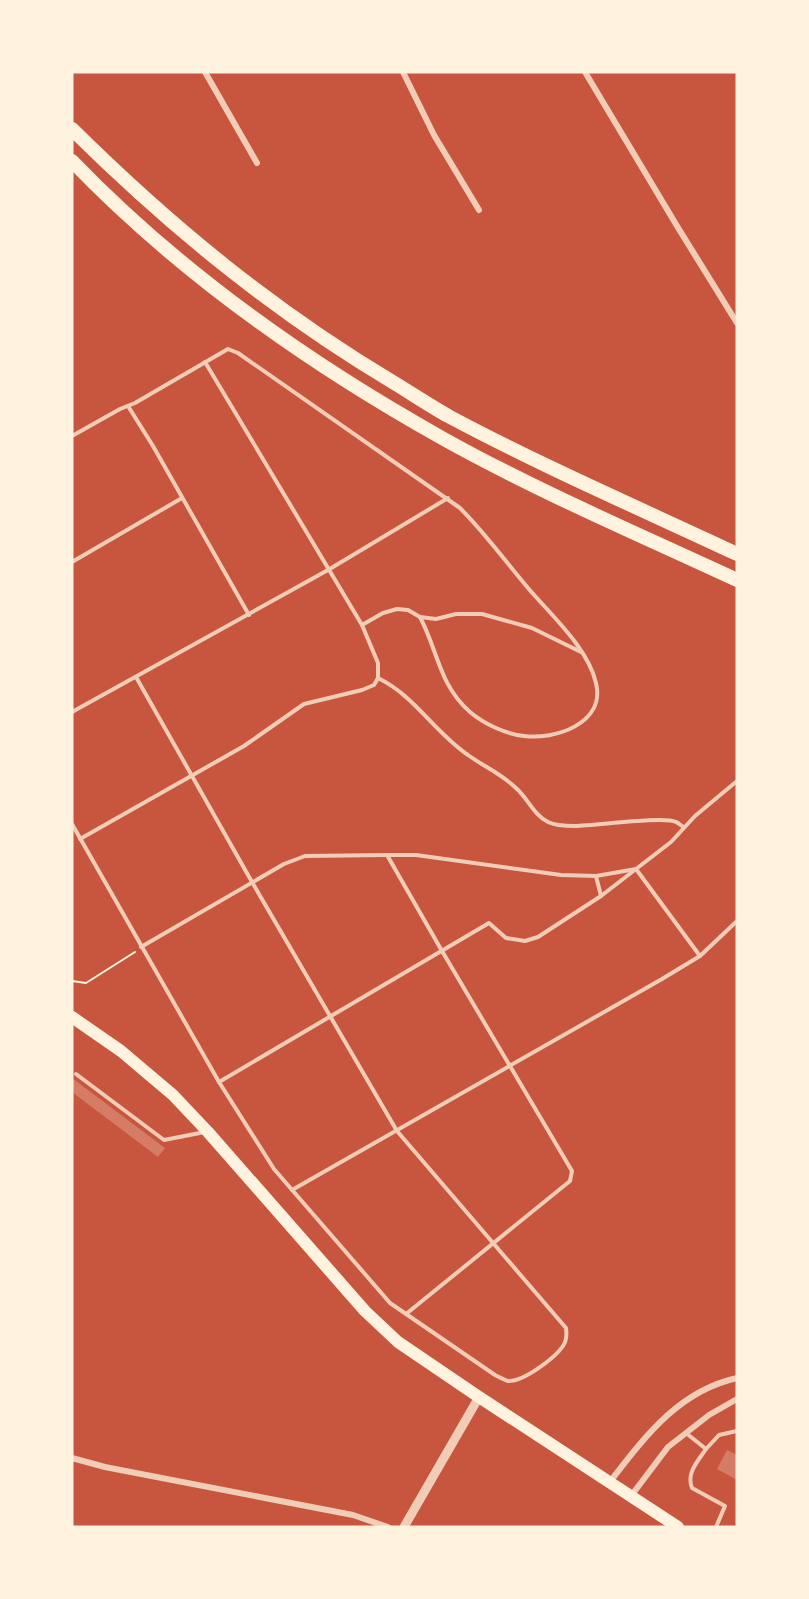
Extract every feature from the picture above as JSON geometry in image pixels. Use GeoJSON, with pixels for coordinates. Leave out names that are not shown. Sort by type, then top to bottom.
{"type":"FeatureCollection","features":[{"type":"Feature","properties":{"kind":"highway"},"geometry":{"type":"LineString","coordinates":[[72,129],[163,216],[225,268],[367,368],[450,417],[737,554]]}},
{"type":"Feature","properties":{"kind":"highway"},"geometry":{"type":"LineString","coordinates":[[72,161],[151,235],[214,287],[287,342],[381,402],[444,439],[533,484],[737,580]]}},
{"type":"Feature","properties":{"kind":"main road"},"geometry":{"type":"LineString","coordinates":[[72,1017],[121,1051],[172,1095],[208,1132],[365,1311],[398,1342],[672,1525]]}},
{"type":"Feature","properties":{"kind":"street"},"geometry":{"type":"LineString","coordinates":[[205,72],[257,163]]}},
{"type":"Feature","properties":{"kind":"street"},"geometry":{"type":"LineString","coordinates":[[403,72],[434,135],[479,210]]}},
{"type":"Feature","properties":{"kind":"street"},"geometry":{"type":"LineString","coordinates":[[585,72],[737,323]]}},
{"type":"Feature","properties":{"kind":"street"},"geometry":{"type":"LineString","coordinates":[[609,1483],[641,1442],[670,1411],[715,1384],[737,1378]]}},
{"type":"Feature","properties":{"kind":"street"},"geometry":{"type":"LineString","coordinates":[[404,1527],[479,1398]]}},
{"type":"Feature","properties":{"kind":"street"},"geometry":{"type":"LineString","coordinates":[[631,1496],[668,1447],[709,1415],[737,1399]]}},
{"type":"Feature","properties":{"kind":"street"},"geometry":{"type":"LineString","coordinates":[[72,1458],[105,1467],[353,1515],[388,1527]]}},
{"type":"Feature","properties":{"kind":"lane"},"geometry":{"type":"LineString","coordinates":[[72,436],[228,349],[238,353],[448,498],[484,533],[583,653],[597,685],[598,697],[593,710],[571,729],[556,735],[522,736],[489,724],[472,714],[459,701],[438,665],[428,631],[420,617]]}},
{"type":"Feature","properties":{"kind":"lane"},"geometry":{"type":"LineString","coordinates":[[80,839],[244,747],[304,704],[362,690],[374,685],[378,678],[378,663],[362,625],[205,362]]}},
{"type":"Feature","properties":{"kind":"lane"},"geometry":{"type":"LineString","coordinates":[[128,406],[249,615]]}},
{"type":"Feature","properties":{"kind":"lane"},"geometry":{"type":"LineString","coordinates":[[72,562],[182,498]]}},
{"type":"Feature","properties":{"kind":"lane"},"geometry":{"type":"LineString","coordinates":[[72,712],[249,615],[448,498]]}},
{"type":"Feature","properties":{"kind":"lane"},"geometry":{"type":"LineString","coordinates":[[362,625],[383,613],[397,609],[408,610],[420,617],[436,619],[456,614],[482,614],[532,628],[583,653]]}},
{"type":"Feature","properties":{"kind":"lane"},"geometry":{"type":"LineString","coordinates":[[72,824],[219,1082],[260,1149],[359,1269],[390,1303],[507,1381],[526,1376],[554,1357],[564,1344],[567,1336],[566,1328],[494,1241],[397,1131],[135,676]]}},
{"type":"Feature","properties":{"kind":"lane"},"geometry":{"type":"LineString","coordinates":[[378,678],[395,686],[407,696],[441,733],[468,755],[501,773],[520,791],[534,810],[549,823],[564,826],[595,826],[664,820],[676,822],[684,828]]}},
{"type":"Feature","properties":{"kind":"lane"},"geometry":{"type":"LineString","coordinates":[[219,1082],[489,924],[506,938],[525,941],[538,937],[601,896],[671,842],[737,781]]}},
{"type":"Feature","properties":{"kind":"lane"},"geometry":{"type":"LineString","coordinates":[[387,855],[572,1171],[570,1181],[406,1314]]}},
{"type":"Feature","properties":{"kind":"lane"},"geometry":{"type":"LineString","coordinates":[[141,947],[284,864],[305,856],[416,855],[561,875],[596,876],[636,869]]}},
{"type":"Feature","properties":{"kind":"lane"},"geometry":{"type":"LineString","coordinates":[[636,869],[700,956]]}},
{"type":"Feature","properties":{"kind":"lane"},"geometry":{"type":"LineString","coordinates":[[596,876],[601,896]]}},
{"type":"Feature","properties":{"kind":"lane"},"geometry":{"type":"LineString","coordinates":[[292,1190],[596,1018],[700,956],[737,921]]}},
{"type":"Feature","properties":{"kind":"lane"},"geometry":{"type":"LineString","coordinates":[[76,1074],[164,1140],[208,1132]]}},
{"type":"Feature","properties":{"kind":"lane"},"geometry":{"type":"LineString","coordinates":[[716,1527],[725,1506],[692,1488],[689,1475],[706,1449],[720,1435],[737,1431]]}},
{"type":"Feature","properties":{"kind":"lane"},"geometry":{"type":"LineString","coordinates":[[686,1432],[706,1449]]}},
{"type":"Feature","properties":{"kind":"path"},"geometry":{"type":"LineString","coordinates":[[72,981],[86,983],[141,947]]}},
{"type":"Feature","properties":{"kind":"building"},"geometry":{"type":"Polygon","coordinates":[[[72,1078],[165,1148],[158,1157],[72,1092],[72,1078]]]}},
{"type":"Feature","properties":{"kind":"building"},"geometry":{"type":"Polygon","coordinates":[[[727,1450],[737,1455],[737,1480],[717,1469],[727,1450]]]}}]}
